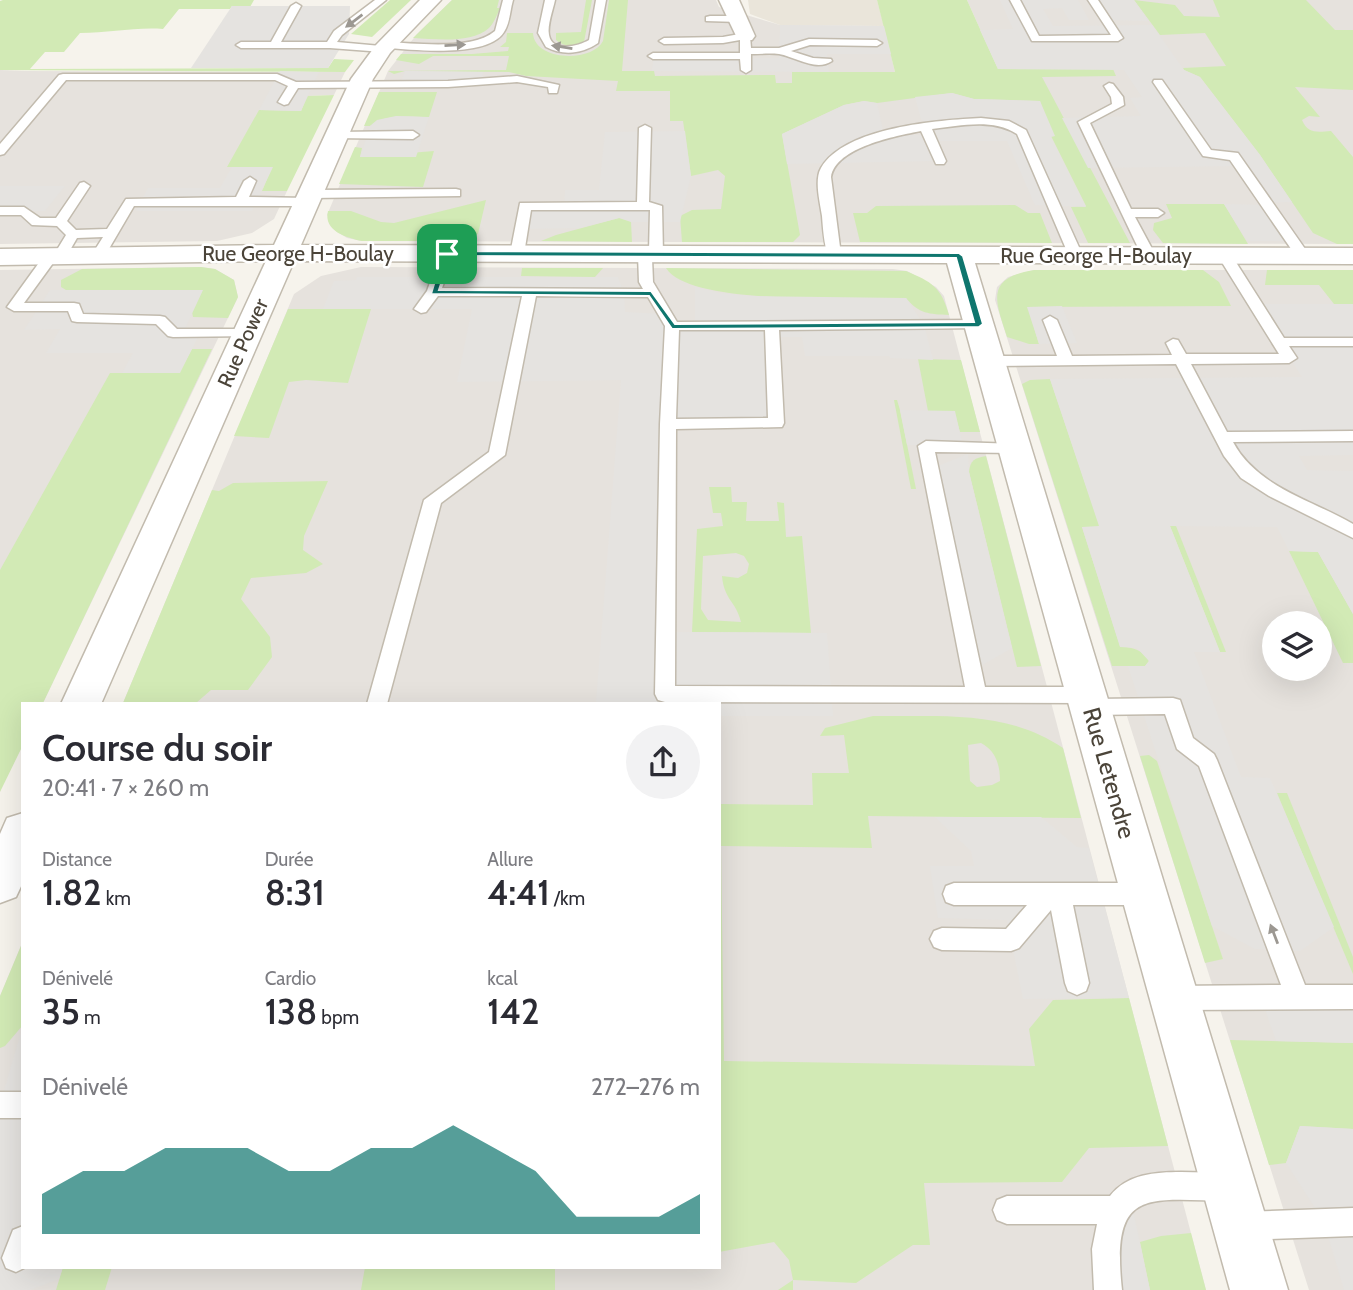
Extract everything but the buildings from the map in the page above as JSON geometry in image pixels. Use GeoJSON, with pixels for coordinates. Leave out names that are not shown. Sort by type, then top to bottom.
{"type":"FeatureCollection","features":[{"type":"Feature","properties":{"kind":"street","name":"Rue Power"},"geometry":{"type":"LineString","coordinates":[[81,702],[360,84],[384,47],[430,0]]}},
{"type":"Feature","properties":{"kind":"street"},"geometry":{"type":"LineString","coordinates":[[729,0],[744,41]]}},
{"type":"Feature","properties":{"kind":"street","name":"Rue George H-Boulay"},"geometry":{"type":"LineString","coordinates":[[0,257],[105,245],[284,253],[1353,256]]}},
{"type":"Feature","properties":{"kind":"street","name":"Rue Letendre"},"geometry":{"type":"LineString","coordinates":[[959,256],[1259,1290]]}},
{"type":"Feature","properties":{"kind":"lane"},"geometry":{"type":"LineString","coordinates":[[330,45],[338,33],[380,0]]}},
{"type":"Feature","properties":{"kind":"lane"},"geometry":{"type":"LineString","coordinates":[[241,45],[384,47],[445,46],[486,41],[499,32],[508,0]]}},
{"type":"Feature","properties":{"kind":"lane"},"geometry":{"type":"LineString","coordinates":[[550,0],[543,33],[545,40],[554,48],[568,50],[584,47],[594,41],[601,0]]}},
{"type":"Feature","properties":{"kind":"lane"},"geometry":{"type":"LineString","coordinates":[[1014,0],[1036,39],[1118,38],[1093,0]]}},
{"type":"Feature","properties":{"kind":"lane"},"geometry":{"type":"LineString","coordinates":[[274,45],[296,6]]}},
{"type":"Feature","properties":{"kind":"lane"},"geometry":{"type":"LineString","coordinates":[[710,19],[744,41]]}},
{"type":"Feature","properties":{"kind":"lane"},"geometry":{"type":"LineString","coordinates":[[664,41],[744,41],[812,61],[827,61]]}},
{"type":"Feature","properties":{"kind":"lane"},"geometry":{"type":"LineString","coordinates":[[653,56],[744,41]]}},
{"type":"Feature","properties":{"kind":"lane"},"geometry":{"type":"LineString","coordinates":[[744,41],[746,71]]}},
{"type":"Feature","properties":{"kind":"lane"},"geometry":{"type":"LineString","coordinates":[[780,51],[809,42],[877,43]]}},
{"type":"Feature","properties":{"kind":"lane"},"geometry":{"type":"LineString","coordinates":[[0,151],[64,77],[277,77],[294,85],[517,79],[554,85],[553,91]]}},
{"type":"Feature","properties":{"kind":"lane"},"geometry":{"type":"LineString","coordinates":[[1158,82],[1207,153],[1234,156],[1303,256]]}},
{"type":"Feature","properties":{"kind":"lane"},"geometry":{"type":"LineString","coordinates":[[284,102],[294,85]]}},
{"type":"Feature","properties":{"kind":"lane"},"geometry":{"type":"LineString","coordinates":[[1109,86],[1117,97],[1118,104],[1084,122],[1149,256]]}},
{"type":"Feature","properties":{"kind":"lane"},"geometry":{"type":"LineString","coordinates":[[834,255],[824,176],[826,168],[846,151],[877,137],[925,126],[985,121],[1010,125],[1023,132],[1076,256]]}},
{"type":"Feature","properties":{"kind":"lane"},"geometry":{"type":"LineString","coordinates":[[925,126],[940,161]]}},
{"type":"Feature","properties":{"kind":"lane"},"geometry":{"type":"LineString","coordinates":[[643,206],[645,128]]}},
{"type":"Feature","properties":{"kind":"lane"},"geometry":{"type":"LineString","coordinates":[[337,136],[412,135]]}},
{"type":"Feature","properties":{"kind":"lane"},"geometry":{"type":"LineString","coordinates":[[241,201],[250,181]]}},
{"type":"Feature","properties":{"kind":"lane"},"geometry":{"type":"LineString","coordinates":[[84,186],[60,222],[61,249],[15,307],[74,307],[77,318],[160,320],[173,333],[247,333]]}},
{"type":"Feature","properties":{"kind":"lane"},"geometry":{"type":"LineString","coordinates":[[555,206],[557,190]]}},
{"type":"Feature","properties":{"kind":"lane"},"geometry":{"type":"LineString","coordinates":[[105,245],[130,202],[456,193]]}},
{"type":"Feature","properties":{"kind":"lane"},"geometry":{"type":"LineString","coordinates":[[517,254],[525,206],[656,206],[646,282],[672,327],[668,424],[665,694],[976,693],[1173,706],[1184,743],[1207,760],[1298,998]]}},
{"type":"Feature","properties":{"kind":"lane"},"geometry":{"type":"LineString","coordinates":[[0,211],[24,211],[37,222],[60,222]]}},
{"type":"Feature","properties":{"kind":"lane"},"geometry":{"type":"LineString","coordinates":[[1126,213],[1158,213]]}},
{"type":"Feature","properties":{"kind":"lane"},"geometry":{"type":"LineString","coordinates":[[421,309],[434,292],[447,254]]}},
{"type":"Feature","properties":{"kind":"lane"},"geometry":{"type":"LineString","coordinates":[[672,327],[772,326],[984,343],[1066,360],[1289,358],[1225,256]]}},
{"type":"Feature","properties":{"kind":"lane"},"geometry":{"type":"LineString","coordinates":[[434,292],[651,293]]}},
{"type":"Feature","properties":{"kind":"lane"},"geometry":{"type":"LineString","coordinates":[[378,702],[433,500],[497,455],[530,292]]}},
{"type":"Feature","properties":{"kind":"lane"},"geometry":{"type":"LineString","coordinates":[[0,300],[24,293]]}},
{"type":"Feature","properties":{"kind":"lane"},"geometry":{"type":"LineString","coordinates":[[1050,320],[1066,360]]}},
{"type":"Feature","properties":{"kind":"lane"},"geometry":{"type":"LineString","coordinates":[[668,424],[776,423],[772,326]]}},
{"type":"Feature","properties":{"kind":"lane"},"geometry":{"type":"LineString","coordinates":[[1279,342],[1353,342]]}},
{"type":"Feature","properties":{"kind":"lane"},"geometry":{"type":"LineString","coordinates":[[1173,343],[1232,456],[1247,474],[1275,492],[1320,512],[1353,532]]}},
{"type":"Feature","properties":{"kind":"lane"},"geometry":{"type":"LineString","coordinates":[[1222,437],[1353,436]]}},
{"type":"Feature","properties":{"kind":"lane"},"geometry":{"type":"LineString","coordinates":[[976,693],[926,446],[1015,448]]}},
{"type":"Feature","properties":{"kind":"lane"},"geometry":{"type":"LineString","coordinates":[[954,894],[1144,894]]}},
{"type":"Feature","properties":{"kind":"lane"},"geometry":{"type":"LineString","coordinates":[[942,939],[1011,940],[1055,895]]}},
{"type":"Feature","properties":{"kind":"lane"},"geometry":{"type":"LineString","coordinates":[[1055,895],[1077,983]]}},
{"type":"Feature","properties":{"kind":"lane"},"geometry":{"type":"LineString","coordinates":[[1174,998],[1353,997]]}},
{"type":"Feature","properties":{"kind":"lane"},"geometry":{"type":"LineString","coordinates":[[0,1105],[21,1105]]}},
{"type":"Feature","properties":{"kind":"lane"},"geometry":{"type":"LineString","coordinates":[[1108,1290],[1108,1228],[1123,1202],[1138,1190],[1158,1187],[1229,1186]]}},
{"type":"Feature","properties":{"kind":"lane"},"geometry":{"type":"LineString","coordinates":[[1007,1210],[1119,1210]]}},
{"type":"Feature","properties":{"kind":"lane"},"geometry":{"type":"LineString","coordinates":[[1241,1226],[1353,1222]]}},
{"type":"Feature","properties":{"kind":"shaded area"},"geometry":{"type":"Polygon","coordinates":[[[452,0],[716,0],[719,7],[780,25],[884,26],[895,72],[793,72],[792,75],[1001,76],[967,0],[1353,0],[1353,244],[362,241],[347,238],[336,231],[327,215],[388,71],[417,34],[452,0]]]}},
{"type":"Feature","properties":{"kind":"shaded area"},"geometry":{"type":"Polygon","coordinates":[[[748,0],[877,0],[884,26],[780,25],[750,14],[748,0]]]}},
{"type":"Feature","properties":{"kind":"shaded area"},"geometry":{"type":"Polygon","coordinates":[[[1000,0],[1078,0],[1089,20],[1069,20],[1062,8],[1043,9],[1053,26],[1152,25],[1184,70],[1200,77],[1292,202],[1266,203],[1240,166],[1088,168],[1062,118],[1141,116],[1130,98],[1142,97],[1124,70],[998,69],[980,30],[1013,29],[1000,0]]]}},
{"type":"Feature","properties":{"kind":"shaded area"},"geometry":{"type":"Polygon","coordinates":[[[1093,0],[1134,0],[1149,21],[1106,20],[1093,0]]]}},
{"type":"Feature","properties":{"kind":"shaded area"},"geometry":{"type":"Polygon","coordinates":[[[232,6],[350,6],[349,34],[328,68],[191,68],[232,6]]]}},
{"type":"Feature","properties":{"kind":"shaded area"},"geometry":{"type":"Polygon","coordinates":[[[780,25],[884,26],[891,54],[827,54],[829,72],[652,71],[654,52],[746,53],[746,58],[779,58],[780,25]]]}},
{"type":"Feature","properties":{"kind":"shaded area"},"geometry":{"type":"Polygon","coordinates":[[[0,70],[345,72],[334,95],[308,96],[301,111],[259,111],[228,167],[273,167],[263,189],[287,191],[274,219],[252,233],[217,241],[0,244],[0,70]]]}},
{"type":"Feature","properties":{"kind":"shaded area"},"geometry":{"type":"Polygon","coordinates":[[[280,71],[319,72],[301,111],[259,110],[280,71]]]}},
{"type":"Feature","properties":{"kind":"shaded area"},"geometry":{"type":"Polygon","coordinates":[[[405,71],[483,72],[482,80],[400,84],[405,71]]]}},
{"type":"Feature","properties":{"kind":"shaded area"},"geometry":{"type":"Polygon","coordinates":[[[952,93],[974,99],[1040,101],[1055,136],[1051,137],[1086,207],[1035,205],[1007,141],[938,141],[921,119],[915,97],[952,93]]]}},
{"type":"Feature","properties":{"kind":"shaded area"},"geometry":{"type":"Polygon","coordinates":[[[864,101],[877,103],[884,135],[922,135],[932,161],[787,164],[782,134],[844,105],[864,101]]]}},
{"type":"Feature","properties":{"kind":"shaded area"},"geometry":{"type":"Polygon","coordinates":[[[396,116],[429,117],[416,157],[360,157],[370,126],[377,120],[396,116]]]}},
{"type":"Feature","properties":{"kind":"shaded area"},"geometry":{"type":"Polygon","coordinates":[[[685,131],[691,176],[680,222],[631,222],[619,218],[580,228],[522,229],[525,206],[564,206],[565,190],[599,190],[605,132],[685,131]]]}},
{"type":"Feature","properties":{"kind":"shaded area"},"geometry":{"type":"Polygon","coordinates":[[[232,167],[273,167],[252,211],[136,211],[148,188],[220,188],[232,167]]]}},
{"type":"Feature","properties":{"kind":"shaded area"},"geometry":{"type":"Polygon","coordinates":[[[0,186],[65,186],[45,211],[0,211],[0,186]]]}},
{"type":"Feature","properties":{"kind":"shaded area"},"geometry":{"type":"Polygon","coordinates":[[[1224,204],[1267,205],[1292,241],[1247,241],[1224,204]]]}},
{"type":"Feature","properties":{"kind":"shaded area"},"geometry":{"type":"Polygon","coordinates":[[[201,267],[215,269],[234,280],[238,297],[43,702],[21,702],[21,712],[0,792],[0,270],[201,267]]]}},
{"type":"Feature","properties":{"kind":"shaded area"},"geometry":{"type":"Polygon","coordinates":[[[361,267],[893,269],[907,271],[936,287],[944,296],[1206,1290],[0,1290],[0,996],[21,946],[21,1269],[721,1269],[721,702],[123,702],[294,294],[321,276],[361,267]]]}},
{"type":"Feature","properties":{"kind":"shaded area"},"geometry":{"type":"Polygon","coordinates":[[[1034,270],[1353,270],[1353,1290],[1309,1290],[995,300],[997,287],[1008,277],[1034,270]]]}},
{"type":"Feature","properties":{"kind":"shaded area"},"geometry":{"type":"Polygon","coordinates":[[[357,277],[618,277],[624,293],[625,312],[664,314],[673,326],[695,326],[695,287],[719,293],[752,296],[906,298],[924,325],[933,360],[889,356],[805,356],[802,337],[774,337],[776,423],[669,424],[666,632],[827,633],[833,716],[721,716],[721,702],[596,702],[621,380],[457,382],[472,309],[323,309],[334,281],[356,280],[357,277]]]}},
{"type":"Feature","properties":{"kind":"shaded area"},"geometry":{"type":"Polygon","coordinates":[[[50,290],[203,290],[183,333],[200,333],[180,373],[122,373],[133,353],[46,353],[60,329],[24,330],[50,290]]]}},
{"type":"Feature","properties":{"kind":"shaded area"},"geometry":{"type":"Polygon","coordinates":[[[1255,304],[1353,304],[1353,455],[1299,456],[1307,470],[1353,471],[1353,614],[1318,552],[1289,551],[1277,527],[1170,526],[1220,652],[1194,652],[1241,777],[1270,778],[1334,927],[1300,951],[1255,949],[1212,926],[1128,666],[1145,666],[1149,661],[1137,648],[1120,647],[1082,527],[1099,526],[1050,379],[1302,377],[1255,304]]]}},
{"type":"Feature","properties":{"kind":"shaded area"},"geometry":{"type":"Polygon","coordinates":[[[1062,306],[1077,343],[1039,344],[1027,307],[1062,306]]]}},
{"type":"Feature","properties":{"kind":"shaded area"},"geometry":{"type":"Polygon","coordinates":[[[900,410],[955,411],[963,446],[907,445],[900,410]]]}},
{"type":"Feature","properties":{"kind":"shaded area"},"geometry":{"type":"Polygon","coordinates":[[[968,454],[969,472],[1012,648],[972,671],[930,469],[968,454]]]}},
{"type":"Feature","properties":{"kind":"shaded area"},"geometry":{"type":"Polygon","coordinates":[[[935,817],[1041,817],[1077,847],[1089,848],[1129,998],[1023,999],[1007,920],[938,918],[930,866],[974,866],[971,851],[935,817]]]}},
{"type":"Feature","properties":{"kind":"shaded area"},"geometry":{"type":"Polygon","coordinates":[[[1353,997],[1353,1043],[1276,1041],[1261,998],[1353,997]]]}},
{"type":"Feature","properties":{"kind":"shaded area"},"geometry":{"type":"Polygon","coordinates":[[[21,1033],[21,1269],[62,1269],[59,1279],[30,1290],[0,1290],[0,1104],[21,1033]]]}},
{"type":"Feature","properties":{"kind":"shaded area"},"geometry":{"type":"Polygon","coordinates":[[[1300,1126],[1353,1129],[1353,1290],[1344,1290],[1324,1222],[1286,1163],[1300,1126]]]}},
{"type":"Feature","properties":{"kind":"shaded area"},"geometry":{"type":"Polygon","coordinates":[[[1130,1196],[1150,1290],[1108,1290],[1130,1196]]]}},
{"type":"Feature","properties":{"kind":"green space"},"geometry":{"type":"Polygon","coordinates":[[[254,0],[250,7],[179,9],[163,29],[80,33],[64,52],[45,52],[30,69],[328,68],[334,59],[354,60],[345,72],[0,70],[0,1],[254,0]]]}},
{"type":"Feature","properties":{"kind":"green space"},"geometry":{"type":"Polygon","coordinates":[[[390,0],[411,0],[372,37],[351,34],[390,0]]]}},
{"type":"Feature","properties":{"kind":"green space"},"geometry":{"type":"Polygon","coordinates":[[[452,0],[499,0],[497,8],[500,8],[489,28],[482,33],[453,39],[413,38],[452,0]]]}},
{"type":"Feature","properties":{"kind":"green space"},"geometry":{"type":"Polygon","coordinates":[[[586,0],[592,0],[584,42],[570,46],[559,43],[556,33],[581,32],[586,0]]]}},
{"type":"Feature","properties":{"kind":"green space"},"geometry":{"type":"Polygon","coordinates":[[[609,0],[628,0],[622,71],[654,71],[655,76],[775,75],[776,83],[792,83],[792,72],[895,72],[877,0],[967,0],[998,69],[1113,69],[1116,76],[1042,77],[1130,243],[1088,243],[1071,207],[1086,206],[1051,136],[1040,101],[974,99],[952,93],[844,105],[782,134],[800,235],[793,242],[682,242],[680,216],[692,210],[721,209],[725,176],[718,170],[691,176],[683,121],[670,121],[670,91],[616,91],[618,81],[526,76],[509,72],[405,71],[394,74],[388,71],[506,70],[509,56],[433,56],[419,64],[396,60],[401,54],[508,51],[509,47],[500,47],[506,42],[507,33],[533,33],[536,42],[553,54],[576,56],[588,53],[603,41],[609,0]]]}},
{"type":"Feature","properties":{"kind":"green space"},"geometry":{"type":"Polygon","coordinates":[[[1134,0],[1175,5],[1184,16],[1220,17],[1213,0],[1306,0],[1335,30],[1353,30],[1353,90],[1295,87],[1320,117],[1309,116],[1302,120],[1304,125],[1314,131],[1331,131],[1353,157],[1353,244],[1337,244],[1313,233],[1260,155],[1200,77],[1184,70],[1183,68],[1226,66],[1205,33],[1160,35],[1134,0]]]}},
{"type":"Feature","properties":{"kind":"green space"},"geometry":{"type":"Polygon","coordinates":[[[379,92],[437,92],[429,117],[390,117],[364,126],[379,92]]]}},
{"type":"Feature","properties":{"kind":"green space"},"geometry":{"type":"Polygon","coordinates":[[[334,95],[287,191],[262,191],[272,167],[227,167],[259,110],[301,111],[307,96],[334,95]]]}},
{"type":"Feature","properties":{"kind":"green space"},"geometry":{"type":"Polygon","coordinates":[[[355,147],[362,148],[360,157],[434,151],[423,187],[339,184],[355,147]]]}},
{"type":"Feature","properties":{"kind":"green space"},"geometry":{"type":"Polygon","coordinates":[[[486,200],[478,234],[465,241],[362,241],[338,232],[329,224],[327,218],[328,211],[351,211],[381,222],[394,223],[486,200]]]}},
{"type":"Feature","properties":{"kind":"green space"},"geometry":{"type":"Polygon","coordinates":[[[1166,204],[1224,204],[1248,244],[1163,243],[1153,230],[1154,223],[1172,218],[1166,204]]]}},
{"type":"Feature","properties":{"kind":"green space"},"geometry":{"type":"Polygon","coordinates":[[[1015,205],[1028,213],[1040,213],[1052,243],[860,242],[853,213],[867,213],[876,206],[1015,205]]]}},
{"type":"Feature","properties":{"kind":"green space"},"geometry":{"type":"Polygon","coordinates":[[[627,218],[631,222],[632,242],[541,241],[556,235],[627,218]]]}},
{"type":"Feature","properties":{"kind":"green space"},"geometry":{"type":"Polygon","coordinates":[[[522,268],[603,268],[595,277],[521,276],[522,268]]]}},
{"type":"Feature","properties":{"kind":"green space"},"geometry":{"type":"Polygon","coordinates":[[[666,268],[906,271],[923,279],[939,292],[949,315],[925,312],[906,298],[778,297],[707,289],[681,280],[666,268]]]}},
{"type":"Feature","properties":{"kind":"green space"},"geometry":{"type":"Polygon","coordinates":[[[82,269],[215,269],[234,280],[238,297],[228,318],[193,317],[192,312],[202,291],[66,290],[61,287],[61,280],[82,269]]]}},
{"type":"Feature","properties":{"kind":"green space"},"geometry":{"type":"Polygon","coordinates":[[[1034,270],[1203,270],[1219,282],[1231,306],[1028,307],[1039,344],[1029,344],[1007,337],[997,302],[1001,285],[1007,279],[1034,270]]]}},
{"type":"Feature","properties":{"kind":"green space"},"geometry":{"type":"Polygon","coordinates":[[[1267,270],[1353,270],[1353,304],[1334,304],[1319,285],[1265,285],[1267,270]]]}},
{"type":"Feature","properties":{"kind":"green space"},"geometry":{"type":"Polygon","coordinates":[[[288,309],[371,309],[348,383],[306,380],[289,382],[269,438],[234,436],[288,309]]]}},
{"type":"Feature","properties":{"kind":"green space"},"geometry":{"type":"Polygon","coordinates":[[[192,349],[212,349],[43,702],[21,702],[21,749],[0,792],[0,570],[110,373],[179,373],[192,349]]]}},
{"type":"Feature","properties":{"kind":"green space"},"geometry":{"type":"Polygon","coordinates":[[[918,359],[961,360],[980,432],[960,432],[954,411],[928,411],[918,359]]]}},
{"type":"Feature","properties":{"kind":"green space"},"geometry":{"type":"Polygon","coordinates":[[[1050,379],[1100,527],[1082,527],[1120,646],[1133,648],[1143,654],[1149,661],[1145,666],[1112,666],[1022,384],[1030,380],[1050,379]]]}},
{"type":"Feature","properties":{"kind":"green space"},"geometry":{"type":"Polygon","coordinates":[[[894,400],[897,400],[900,410],[916,489],[911,489],[894,400]]]}},
{"type":"Feature","properties":{"kind":"green space"},"geometry":{"type":"Polygon","coordinates":[[[986,456],[1041,666],[1017,667],[969,472],[974,460],[986,456]]]}},
{"type":"Feature","properties":{"kind":"green space"},"geometry":{"type":"Polygon","coordinates":[[[328,481],[304,536],[303,550],[323,564],[306,573],[251,578],[241,599],[270,637],[272,657],[248,690],[211,690],[197,702],[123,702],[212,490],[219,491],[233,483],[328,481]]]}},
{"type":"Feature","properties":{"kind":"green space"},"geometry":{"type":"Polygon","coordinates":[[[709,487],[731,487],[732,502],[747,502],[746,521],[779,521],[777,502],[784,503],[786,537],[802,536],[811,633],[692,632],[697,529],[723,526],[721,513],[713,513],[709,487]],[[736,553],[703,556],[701,609],[708,620],[741,622],[725,590],[722,576],[738,578],[747,573],[749,564],[744,556],[736,553]]]}},
{"type":"Feature","properties":{"kind":"green space"},"geometry":{"type":"Polygon","coordinates":[[[1170,526],[1176,526],[1226,652],[1220,652],[1170,526]]]}},
{"type":"Feature","properties":{"kind":"green space"},"geometry":{"type":"Polygon","coordinates":[[[1289,551],[1318,552],[1353,614],[1353,663],[1343,663],[1332,640],[1332,611],[1318,611],[1289,551]]]}},
{"type":"Feature","properties":{"kind":"green space"},"geometry":{"type":"Polygon","coordinates":[[[873,716],[947,716],[995,721],[1041,735],[1063,748],[1081,818],[868,816],[872,848],[721,846],[721,804],[813,805],[812,773],[849,773],[844,735],[820,736],[825,728],[873,716]],[[981,743],[968,745],[970,781],[977,787],[1000,781],[996,759],[981,743]]]}},
{"type":"Feature","properties":{"kind":"green space"},"geometry":{"type":"Polygon","coordinates":[[[1149,755],[1157,761],[1223,959],[1205,963],[1140,756],[1149,755]]]}},
{"type":"Feature","properties":{"kind":"green space"},"geometry":{"type":"Polygon","coordinates":[[[1277,793],[1287,793],[1353,957],[1353,974],[1277,793]]]}},
{"type":"Feature","properties":{"kind":"green space"},"geometry":{"type":"Polygon","coordinates":[[[721,846],[724,1061],[1035,1066],[1029,1029],[1053,1000],[1129,998],[1168,1146],[1089,1148],[1062,1182],[924,1183],[930,1245],[913,1245],[856,1283],[793,1280],[789,1260],[774,1242],[721,1252],[721,846]]]}},
{"type":"Feature","properties":{"kind":"green space"},"geometry":{"type":"Polygon","coordinates":[[[21,946],[21,1027],[0,1048],[0,996],[21,946]]]}},
{"type":"Feature","properties":{"kind":"green space"},"geometry":{"type":"Polygon","coordinates":[[[1230,1040],[1353,1043],[1353,1129],[1300,1126],[1286,1163],[1269,1165],[1230,1040]]]}},
{"type":"Feature","properties":{"kind":"green space"},"geometry":{"type":"Polygon","coordinates":[[[1191,1233],[1206,1290],[1150,1290],[1140,1242],[1161,1236],[1191,1233]]]}},
{"type":"Feature","properties":{"kind":"green space"},"geometry":{"type":"Polygon","coordinates":[[[62,1269],[111,1269],[105,1290],[56,1290],[62,1269]]]}},
{"type":"Feature","properties":{"kind":"green space"},"geometry":{"type":"Polygon","coordinates":[[[365,1269],[555,1269],[555,1290],[361,1290],[365,1269]]]}},
{"type":"Feature","properties":{"kind":"green space"},"geometry":{"type":"Polygon","coordinates":[[[793,1280],[793,1290],[778,1290],[793,1280]]]}},
{"type":"Feature","properties":{"kind":"route"},"geometry":{"type":"LineString","coordinates":[[447,254],[959,256],[979,324],[672,327],[651,293],[434,292],[447,254]]}}]}
